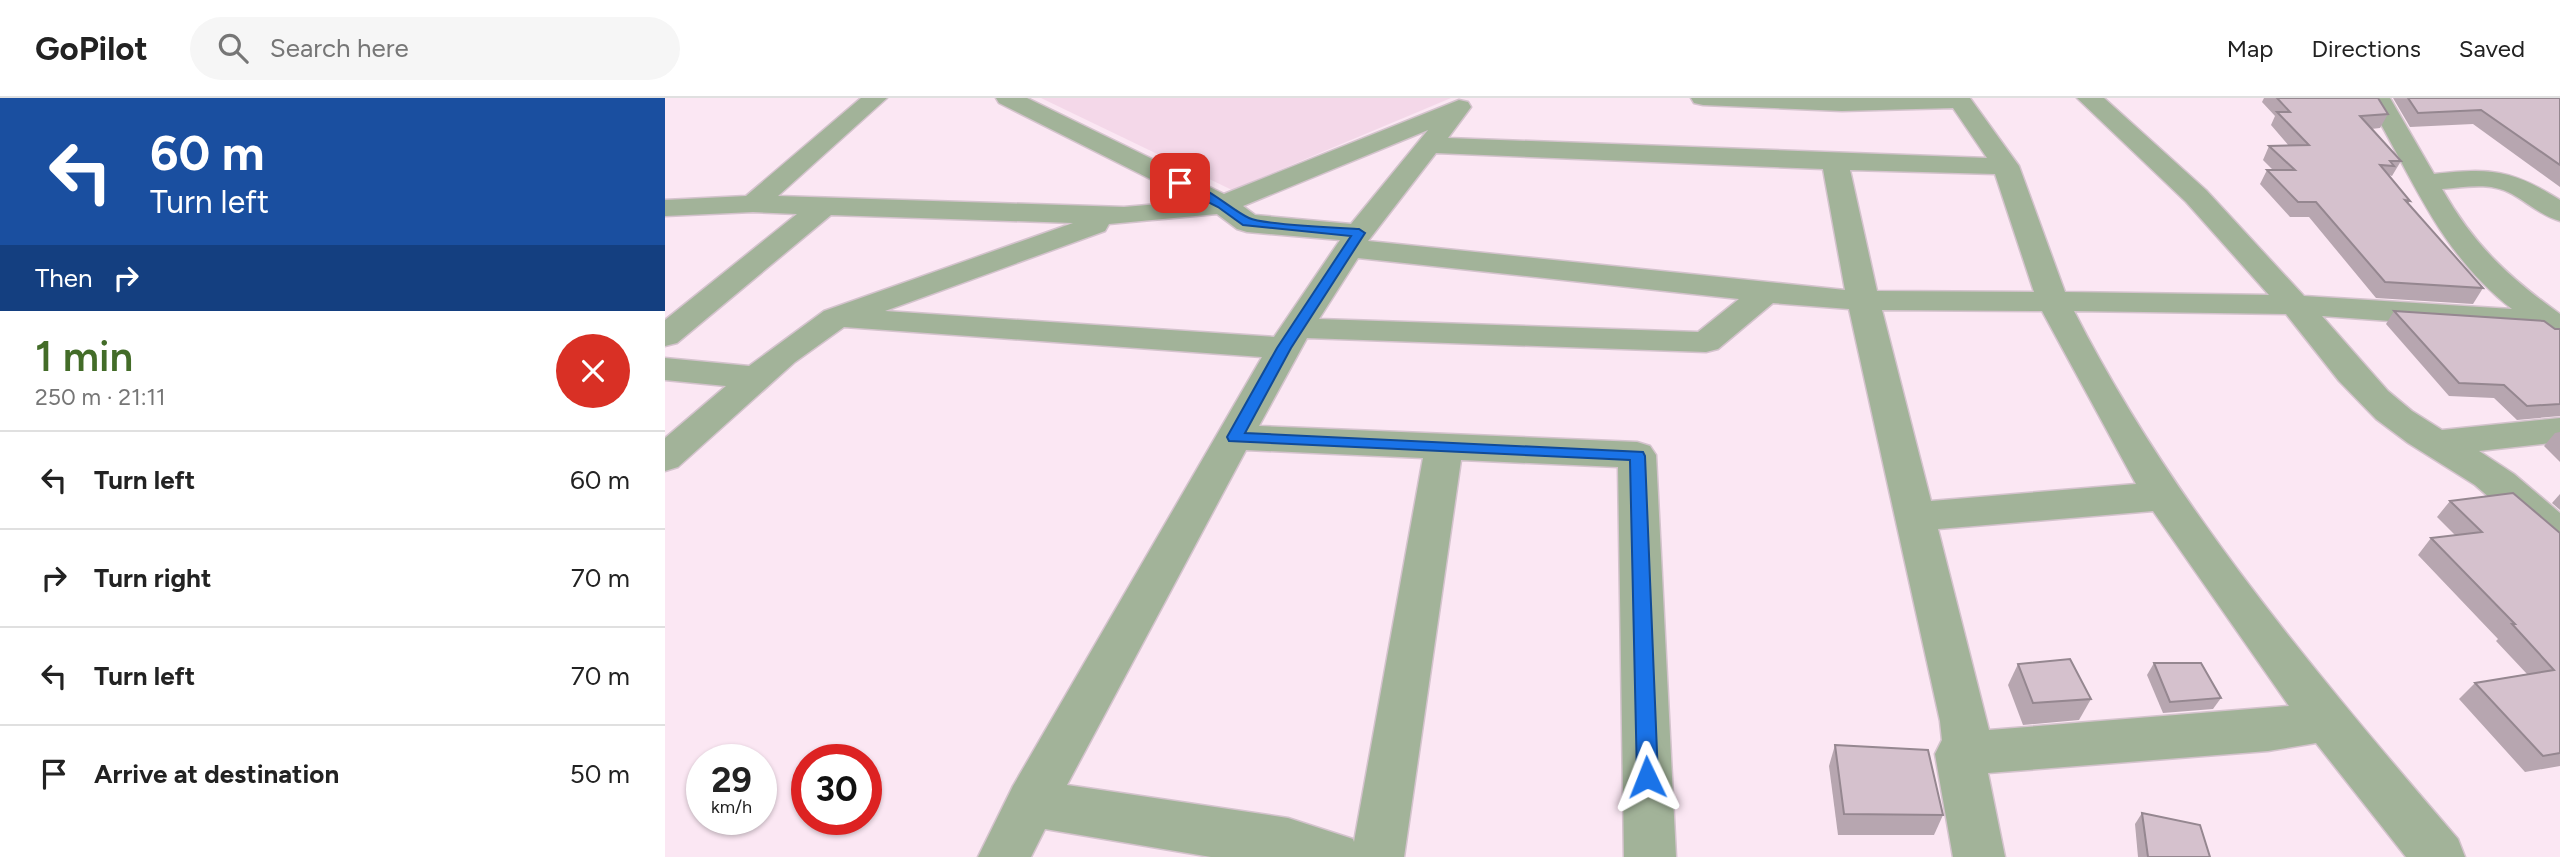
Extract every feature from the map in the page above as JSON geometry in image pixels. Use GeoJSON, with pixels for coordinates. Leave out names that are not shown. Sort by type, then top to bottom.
{"type":"FeatureCollection","features":[{"type":"Feature","properties":{"kind":"street"},"geometry":{"type":"LineString","coordinates":[[753,204],[875,98]]}},
{"type":"Feature","properties":{"kind":"street"},"geometry":{"type":"LineString","coordinates":[[1008,98],[1222,204],[1247,223],[1354,240],[1767,292],[1863,299],[1910,302],[2295,304],[2555,325]]}},
{"type":"Feature","properties":{"kind":"street"},"geometry":{"type":"LineString","coordinates":[[1703,98],[1842,104],[1959,99],[2006,166],[2053,301],[2073,342],[2163,496],[2327,721],[2439,857]]}},
{"type":"Feature","properties":{"kind":"street"},"geometry":{"type":"LineString","coordinates":[[2089,98],[2126,128],[2203,202],[2295,304],[2354,377],[2390,412],[2480,469],[2560,536]]}},
{"type":"Feature","properties":{"kind":"street"},"geometry":{"type":"LineString","coordinates":[[2378,98],[2457,236],[2474,258],[2503,286],[2555,325]]}},
{"type":"Feature","properties":{"kind":"street"},"geometry":{"type":"LineString","coordinates":[[668,211],[753,204],[1124,216],[1222,204],[1468,103]]}},
{"type":"Feature","properties":{"kind":"street"},"geometry":{"type":"LineString","coordinates":[[1004,857],[1031,803],[1291,338],[1354,240],[1430,145],[1468,103]]}},
{"type":"Feature","properties":{"kind":"street"},"geometry":{"type":"LineString","coordinates":[[1430,145],[1835,162],[2006,166]]}},
{"type":"Feature","properties":{"kind":"street"},"geometry":{"type":"LineString","coordinates":[[1835,162],[1863,299],[1964,721],[1966,740],[1961,754],[1979,857]]}},
{"type":"Feature","properties":{"kind":"street"},"geometry":{"type":"LineString","coordinates":[[2427,183],[2481,177],[2519,186],[2560,212]]}},
{"type":"Feature","properties":{"kind":"street"},"geometry":{"type":"LineString","coordinates":[[665,336],[823,207]]}},
{"type":"Feature","properties":{"kind":"street"},"geometry":{"type":"LineString","coordinates":[[665,458],[757,378],[835,318],[935,280],[1124,216]]}},
{"type":"Feature","properties":{"kind":"street"},"geometry":{"type":"LineString","coordinates":[[835,318],[1291,338],[1706,342],[1767,292]]}},
{"type":"Feature","properties":{"kind":"street"},"geometry":{"type":"LineString","coordinates":[[665,369],[757,378]]}},
{"type":"Feature","properties":{"kind":"street"},"geometry":{"type":"LineString","coordinates":[[2437,443],[2560,430]]}},
{"type":"Feature","properties":{"kind":"street"},"geometry":{"type":"LineString","coordinates":[[1235,437],[1637,456],[1650,857]]}},
{"type":"Feature","properties":{"kind":"street"},"geometry":{"type":"LineString","coordinates":[[1378,857],[1444,446]]}},
{"type":"Feature","properties":{"kind":"street"},"geometry":{"type":"LineString","coordinates":[[1914,517],[2163,496]]}},
{"type":"Feature","properties":{"kind":"street"},"geometry":{"type":"LineString","coordinates":[[1961,754],[2268,730],[2327,721]]}},
{"type":"Feature","properties":{"kind":"street"},"geometry":{"type":"LineString","coordinates":[[1031,803],[1288,843],[1333,857]]}},
{"type":"Feature","properties":{"kind":"shaded area"},"geometry":{"type":"Polygon","coordinates":[[[1041,98],[1451,98],[1232,190],[1041,98]]]}},
{"type":"Feature","properties":{"kind":"building"},"geometry":{"type":"Polygon","coordinates":[[[2277,98],[2378,98],[2388,114],[2360,116],[2401,161],[2390,161],[2394,166],[2380,165],[2410,201],[2405,200],[2483,288],[2385,282],[2316,202],[2298,202],[2267,170],[2295,170],[2269,146],[2309,145],[2277,112],[2290,112],[2277,98]]]}},
{"type":"Feature","properties":{"kind":"building"},"geometry":{"type":"Polygon","coordinates":[[[2408,98],[2560,98],[2560,165],[2481,110],[2418,113],[2408,98]]]}},
{"type":"Feature","properties":{"kind":"building"},"geometry":{"type":"Polygon","coordinates":[[[2394,311],[2544,321],[2555,329],[2560,329],[2560,404],[2527,406],[2504,385],[2459,383],[2394,311]]]}},
{"type":"Feature","properties":{"kind":"building"},"geometry":{"type":"Polygon","coordinates":[[[2513,493],[2560,533],[2560,753],[2543,756],[2475,683],[2554,670],[2512,624],[2515,624],[2431,538],[2482,532],[2450,501],[2513,493]]]}},
{"type":"Feature","properties":{"kind":"building"},"geometry":{"type":"Polygon","coordinates":[[[2070,659],[2091,699],[2033,703],[2018,664],[2070,659]]]}},
{"type":"Feature","properties":{"kind":"building"},"geometry":{"type":"Polygon","coordinates":[[[2154,663],[2201,663],[2221,698],[2170,702],[2154,663]]]}},
{"type":"Feature","properties":{"kind":"building"},"geometry":{"type":"Polygon","coordinates":[[[1835,745],[1928,750],[1943,815],[1844,814],[1835,745]]]}},
{"type":"Feature","properties":{"kind":"building"},"geometry":{"type":"Polygon","coordinates":[[[2142,813],[2200,825],[2210,857],[2148,857],[2142,813]]]}},
{"type":"Feature","properties":{"kind":"route"},"geometry":{"type":"LineString","coordinates":[[1180,183],[1222,204],[1238,219],[1247,223],[1268,227],[1359,233],[1284,348],[1235,437],[1637,456],[1647,777]]}}]}
